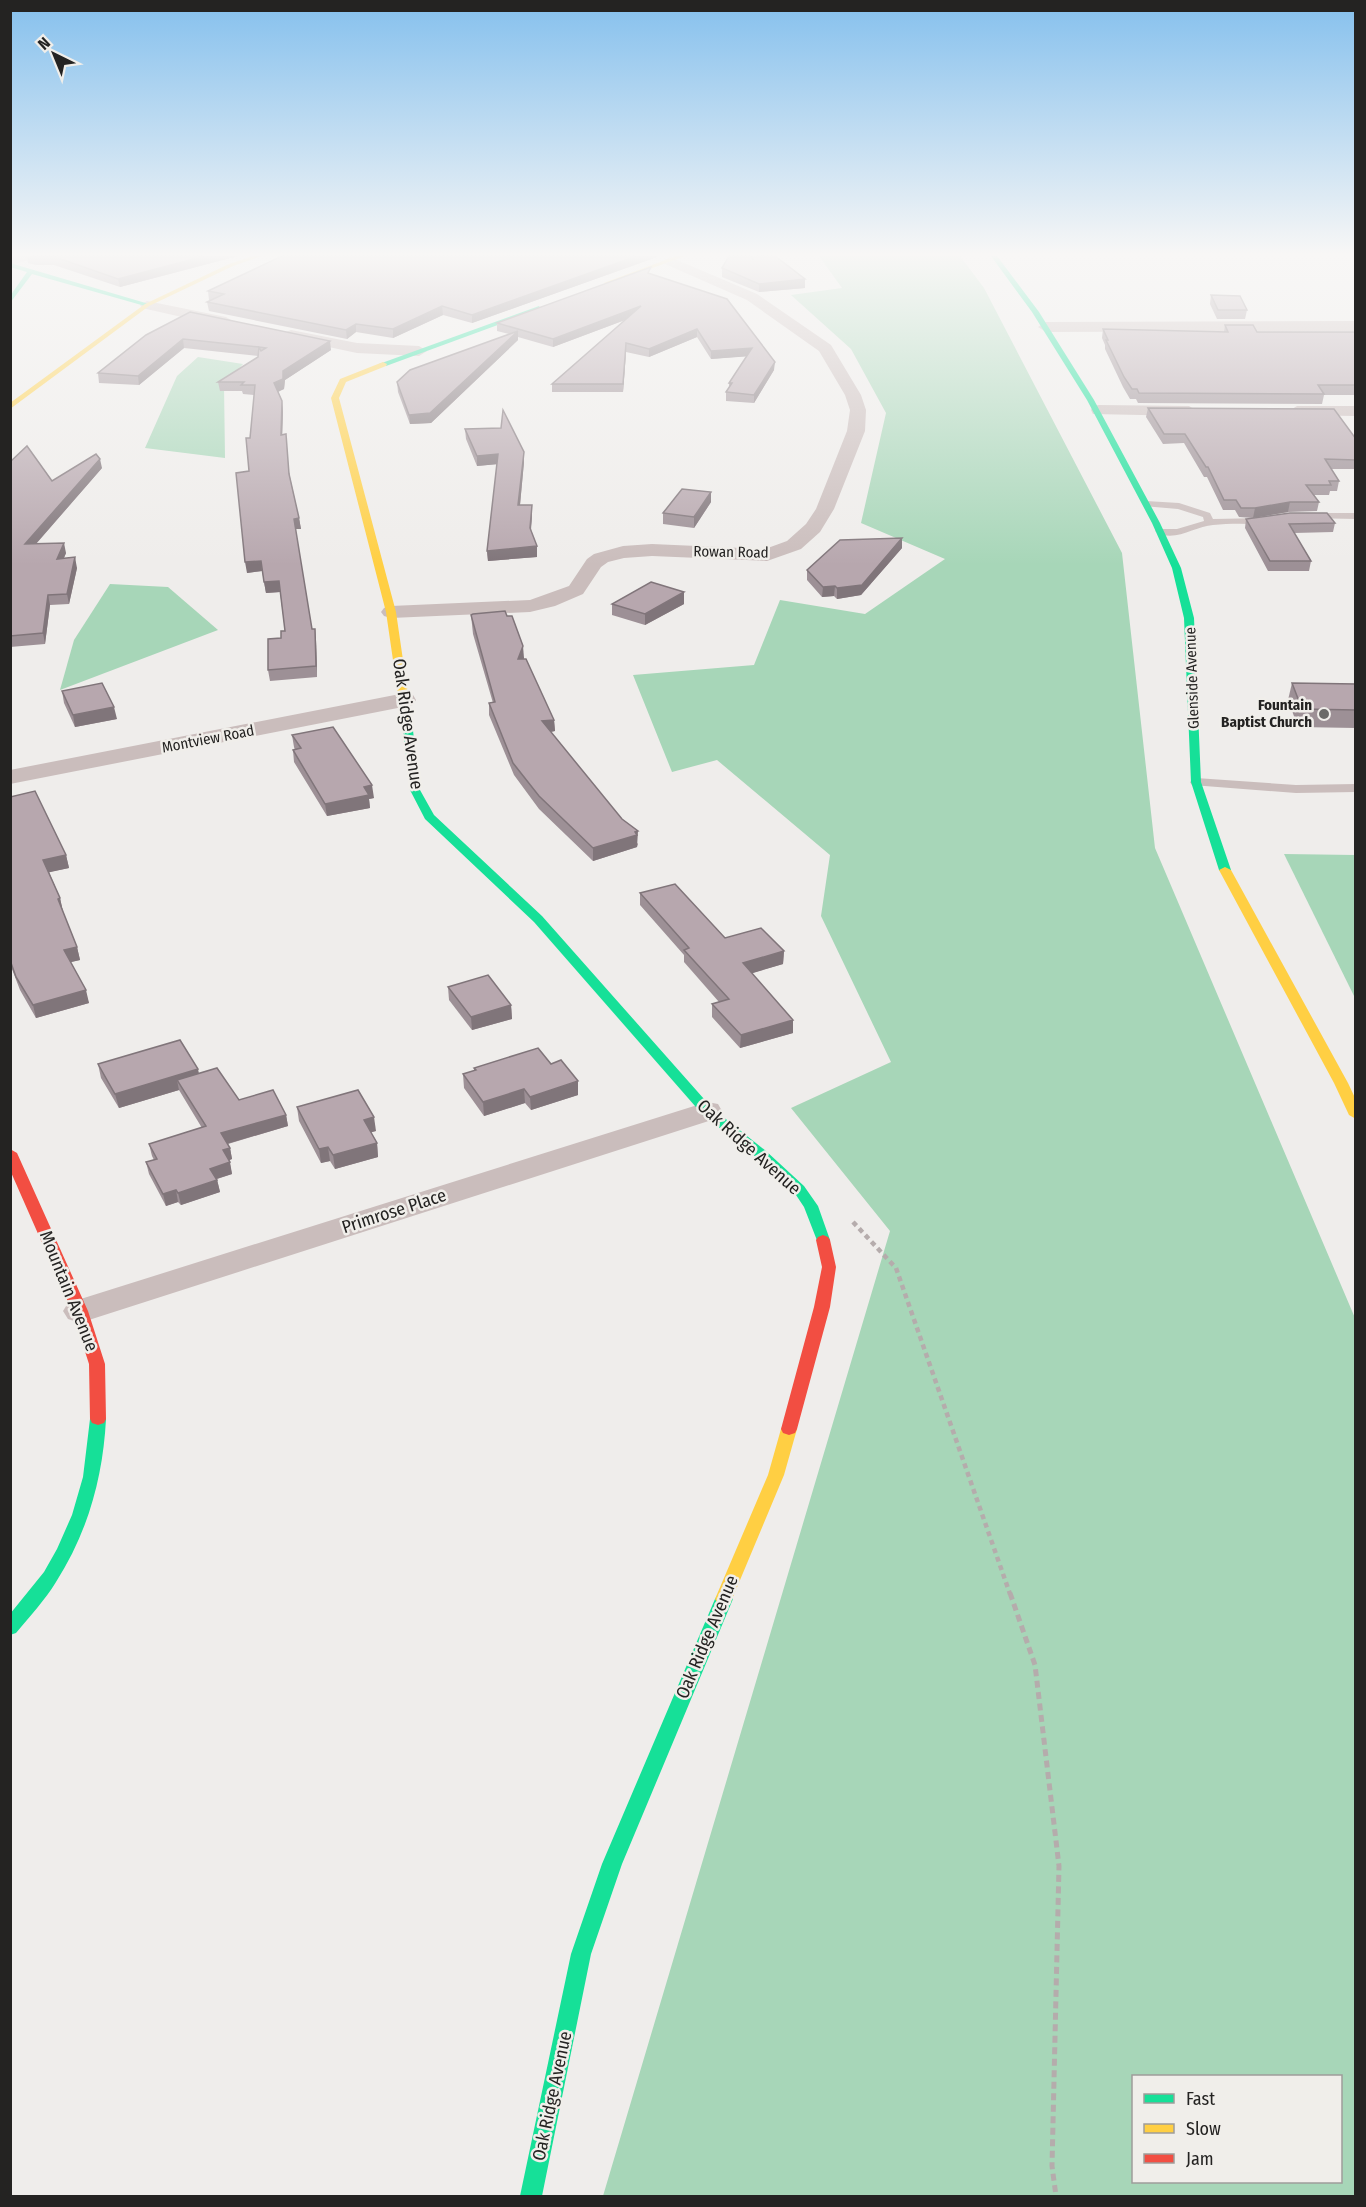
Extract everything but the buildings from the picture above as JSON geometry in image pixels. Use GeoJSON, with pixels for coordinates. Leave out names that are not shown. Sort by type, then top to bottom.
{"type":"FeatureCollection","features":[{"type":"Feature","properties":{"kind":"street"},"geometry":{"type":"LineString","coordinates":[[10,407],[74,359]]}},
{"type":"Feature","properties":{"kind":"street"},"geometry":{"type":"LineString","coordinates":[[374,359],[378,366]]}},
{"type":"Feature","properties":{"kind":"street","name":"Oak Ridge Avenue"},"geometry":{"type":"LineString","coordinates":[[397,359],[344,381],[335,398],[391,612],[405,700],[415,790],[429,816],[538,919],[707,1111],[782,1172],[799,1189],[811,1206],[821,1232],[829,1267],[822,1307],[776,1475],[612,1864],[581,1954],[531,2196]]}},
{"type":"Feature","properties":{"kind":"street","name":"Rowan Road"},"geometry":{"type":"LineString","coordinates":[[391,612],[540,604],[576,590],[594,564],[602,558],[652,550],[767,555],[794,544],[813,528],[825,509],[856,431],[858,410],[833,359]]}},
{"type":"Feature","properties":{"kind":"street","name":"Glenside Avenue"},"geometry":{"type":"LineString","coordinates":[[1066,359],[1099,410],[1178,568],[1185,591],[1189,618],[1196,782],[1215,844],[1228,877],[1341,1083],[1356,1115]]}},
{"type":"Feature","properties":{"kind":"street"},"geometry":{"type":"LineString","coordinates":[[1099,410],[1207,411]]}},
{"type":"Feature","properties":{"kind":"street"},"geometry":{"type":"LineString","coordinates":[[1275,411],[1356,411]]}},
{"type":"Feature","properties":{"kind":"street","name":"Montview Road"},"geometry":{"type":"LineString","coordinates":[[10,777],[405,700]]}},
{"type":"Feature","properties":{"kind":"street","name":"Primrose Place"},"geometry":{"type":"LineString","coordinates":[[80,1311],[707,1111]]}},
{"type":"Feature","properties":{"kind":"street","name":"Mountain Avenue"},"geometry":{"type":"LineString","coordinates":[[10,1153],[80,1311],[98,1364],[99,1395],[97,1453],[80,1520],[55,1570],[10,1628]]}},
{"type":"Feature","properties":{"kind":"lane"},"geometry":{"type":"LineString","coordinates":[[1146,504],[1179,506],[1207,515],[1209,522]]}},
{"type":"Feature","properties":{"kind":"lane"},"geometry":{"type":"LineString","coordinates":[[1299,516],[1356,516]]}},
{"type":"Feature","properties":{"kind":"lane"},"geometry":{"type":"LineString","coordinates":[[1160,531],[1177,532],[1209,522],[1253,523],[1275,520]]}},
{"type":"Feature","properties":{"kind":"lane"},"geometry":{"type":"LineString","coordinates":[[1196,782],[1296,789],[1356,788]]}},
{"type":"Feature","properties":{"kind":"path"},"geometry":{"type":"LineString","coordinates":[[811,1206],[856,1223],[896,1268],[1035,1665],[1059,1866],[1052,2166],[1056,2196]]}},
{"type":"Feature","properties":{"kind":"green space"},"geometry":{"type":"Polygon","coordinates":[[[196,359],[243,364],[224,385],[225,458],[145,448],[177,376],[196,359]]]}},
{"type":"Feature","properties":{"kind":"green space"},"geometry":{"type":"Polygon","coordinates":[[[856,359],[1021,359],[1122,553],[1155,848],[1355,1318],[1355,2196],[603,2196],[890,1231],[791,1108],[891,1062],[821,916],[830,855],[717,760],[672,772],[633,675],[754,665],[780,600],[865,614],[945,559],[861,523],[886,413],[856,359]]]}},
{"type":"Feature","properties":{"kind":"green space"},"geometry":{"type":"Polygon","coordinates":[[[110,584],[168,587],[218,630],[60,690],[74,640],[110,584]]]}},
{"type":"Feature","properties":{"kind":"green space"},"geometry":{"type":"Polygon","coordinates":[[[1284,854],[1355,855],[1355,998],[1284,854]]]}},
{"type":"Feature","properties":{"kind":"traffic: fast"},"geometry":{"type":"LineString","coordinates":[[383,364],[397,359]]}},
{"type":"Feature","properties":{"kind":"traffic: fast"},"geometry":{"type":"LineString","coordinates":[[1066,359],[1091,400],[1156,523],[1176,568],[1186,600],[1189,618],[1196,782],[1225,870]]}},
{"type":"Feature","properties":{"kind":"traffic: fast"},"geometry":{"type":"LineString","coordinates":[[407,722],[415,790],[429,817],[538,919],[707,1111],[761,1154],[799,1189],[811,1206],[823,1240]]}},
{"type":"Feature","properties":{"kind":"traffic: fast"},"geometry":{"type":"LineString","coordinates":[[10,1628],[50,1577],[73,1534],[91,1477],[98,1419]]}},
{"type":"Feature","properties":{"kind":"traffic: fast"},"geometry":{"type":"LineString","coordinates":[[531,2196],[581,1954],[612,1864],[724,1599]]}},
{"type":"Feature","properties":{"kind":"traffic: slow"},"geometry":{"type":"LineString","coordinates":[[10,407],[74,359]]}},
{"type":"Feature","properties":{"kind":"traffic: slow"},"geometry":{"type":"LineString","coordinates":[[383,364],[343,381],[335,398],[391,612],[407,722]]}},
{"type":"Feature","properties":{"kind":"traffic: slow"},"geometry":{"type":"LineString","coordinates":[[1225,870],[1341,1083],[1356,1115]]}},
{"type":"Feature","properties":{"kind":"traffic: slow"},"geometry":{"type":"LineString","coordinates":[[724,1599],[776,1475],[789,1429]]}},
{"type":"Feature","properties":{"kind":"traffic: jam"},"geometry":{"type":"LineString","coordinates":[[10,1153],[80,1311],[97,1364],[98,1419]]}},
{"type":"Feature","properties":{"kind":"traffic: jam"},"geometry":{"type":"LineString","coordinates":[[789,1429],[822,1307],[829,1267],[823,1240]]}},
{"type":"Feature","properties":{"kind":"place","name":"Fountain Baptist Church"},"geometry":{"type":"Point","coordinates":[1324,714]}}]}
